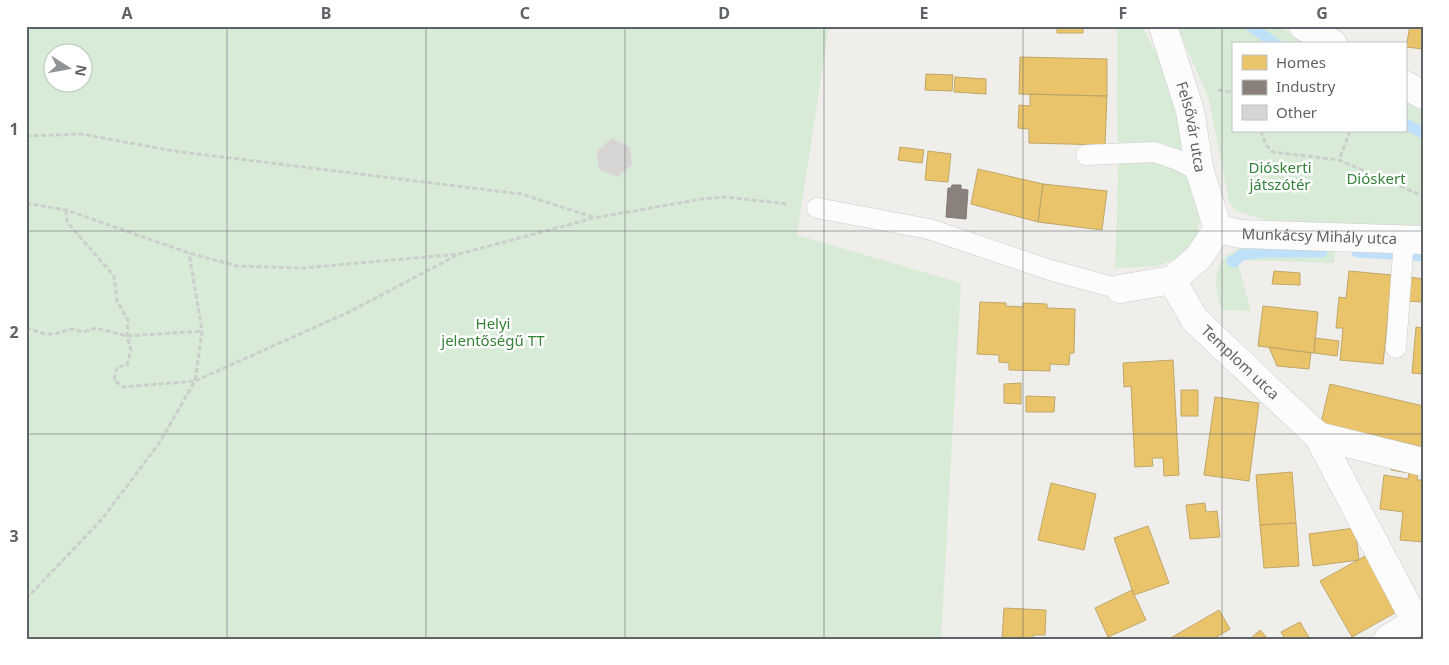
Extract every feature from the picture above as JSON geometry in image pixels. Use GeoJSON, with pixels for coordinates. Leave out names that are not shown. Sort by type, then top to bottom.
{"type":"FeatureCollection","features":[{"type":"Feature","properties":{"kind":"street","name":"Felsővár utca"},"geometry":{"type":"LineString","coordinates":[[1163,26],[1190,111],[1200,172],[1218,229]]}},
{"type":"Feature","properties":{"kind":"street"},"geometry":{"type":"LineString","coordinates":[[1303,26],[1330,42]]}},
{"type":"Feature","properties":{"kind":"street"},"geometry":{"type":"LineString","coordinates":[[1406,86],[1423,95]]}},
{"type":"Feature","properties":{"kind":"street"},"geometry":{"type":"LineString","coordinates":[[1120,289],[1172,280],[1198,258],[1218,229]]}},
{"type":"Feature","properties":{"kind":"street","name":"Munkácsy Mihály utca"},"geometry":{"type":"LineString","coordinates":[[1218,229],[1241,234],[1413,239]]}},
{"type":"Feature","properties":{"kind":"street","name":"Templom utca"},"geometry":{"type":"LineString","coordinates":[[1172,280],[1195,320],[1318,436],[1419,622]]}},
{"type":"Feature","properties":{"kind":"street","name":"Templom utca"},"geometry":{"type":"LineString","coordinates":[[1318,436],[1423,462]]}},
{"type":"Feature","properties":{"kind":"street"},"geometry":{"type":"LineString","coordinates":[[1388,639],[1419,622]]}},
{"type":"Feature","properties":{"kind":"lane"},"geometry":{"type":"LineString","coordinates":[[1086,155],[1154,152],[1178,160],[1200,172]]}},
{"type":"Feature","properties":{"kind":"lane"},"geometry":{"type":"LineString","coordinates":[[817,208],[929,229],[1050,270],[1120,289]]}},
{"type":"Feature","properties":{"kind":"lane"},"geometry":{"type":"LineString","coordinates":[[1396,348],[1413,239]]}},
{"type":"Feature","properties":{"kind":"path"},"geometry":{"type":"LineString","coordinates":[[1260,132],[1266,145],[1274,152],[1339,160],[1423,196]]}},
{"type":"Feature","properties":{"kind":"path"},"geometry":{"type":"LineString","coordinates":[[1339,160],[1350,132]]}},
{"type":"Feature","properties":{"kind":"path"},"geometry":{"type":"LineString","coordinates":[[26,136],[80,134],[174,151],[521,194],[594,218]]}},
{"type":"Feature","properties":{"kind":"path"},"geometry":{"type":"LineString","coordinates":[[26,203],[66,210],[189,253],[237,266],[303,268],[460,254],[594,218],[702,198],[726,197],[817,208]]}},
{"type":"Feature","properties":{"kind":"path"},"geometry":{"type":"LineString","coordinates":[[66,210],[67,222],[114,276],[117,301],[128,320],[127,336],[131,350],[127,365],[117,367],[114,380],[123,387],[195,381],[351,311],[460,254]]}},
{"type":"Feature","properties":{"kind":"path"},"geometry":{"type":"LineString","coordinates":[[26,599],[102,519],[160,442],[195,381],[202,331],[189,253]]}},
{"type":"Feature","properties":{"kind":"path"},"geometry":{"type":"LineString","coordinates":[[26,328],[45,334],[54,334],[72,328],[83,332],[96,328],[127,336],[202,331]]}},
{"type":"Feature","properties":{"kind":"green space","name":"Helyi jelentőségű TT"},"geometry":{"type":"Polygon","coordinates":[[[26,26],[829,26],[797,235],[961,283],[941,639],[26,639],[26,26]]]}},
{"type":"Feature","properties":{"kind":"green space"},"geometry":{"type":"Polygon","coordinates":[[[1117,26],[1142,26],[1177,93],[1194,162],[1200,218],[1196,239],[1180,257],[1158,266],[1115,268],[1118,179],[1117,26]]]}},
{"type":"Feature","properties":{"kind":"green space"},"geometry":{"type":"Polygon","coordinates":[[[1177,26],[1278,26],[1304,42],[1232,42],[1232,132],[1406,132],[1406,102],[1423,112],[1423,227],[1280,224],[1236,211],[1229,202],[1209,99],[1177,26]]]}},
{"type":"Feature","properties":{"kind":"green space"},"geometry":{"type":"Polygon","coordinates":[[[1335,245],[1334,263],[1240,260],[1238,264],[1251,311],[1222,310],[1216,288],[1218,270],[1221,262],[1236,250],[1248,246],[1335,245]]]}},
{"type":"Feature","properties":{"kind":"building: Homes"},"geometry":{"type":"Polygon","coordinates":[[[1057,26],[1083,26],[1083,33],[1057,33],[1057,26]]]}},
{"type":"Feature","properties":{"kind":"building: Homes"},"geometry":{"type":"Polygon","coordinates":[[[1410,26],[1423,26],[1423,49],[1406,47],[1410,26]]]}},
{"type":"Feature","properties":{"kind":"building: Homes"},"geometry":{"type":"Polygon","coordinates":[[[1020,57],[1107,59],[1107,96],[1019,94],[1020,57]]]}},
{"type":"Feature","properties":{"kind":"building: Homes"},"geometry":{"type":"Polygon","coordinates":[[[926,74],[953,75],[952,91],[925,90],[926,74]]]}},
{"type":"Feature","properties":{"kind":"building: Homes"},"geometry":{"type":"Polygon","coordinates":[[[955,77],[986,79],[986,94],[954,92],[955,77]]]}},
{"type":"Feature","properties":{"kind":"building: Homes"},"geometry":{"type":"Polygon","coordinates":[[[1030,94],[1107,96],[1105,145],[1029,143],[1029,129],[1018,128],[1019,105],[1030,106],[1030,94]]]}},
{"type":"Feature","properties":{"kind":"building: Homes"},"geometry":{"type":"Polygon","coordinates":[[[900,147],[924,150],[922,163],[898,160],[900,147]]]}},
{"type":"Feature","properties":{"kind":"building: Homes"},"geometry":{"type":"Polygon","coordinates":[[[928,151],[951,154],[948,182],[925,180],[928,151]]]}},
{"type":"Feature","properties":{"kind":"building: Homes"},"geometry":{"type":"Polygon","coordinates":[[[978,169],[1043,184],[1038,222],[971,204],[978,169]]]}},
{"type":"Feature","properties":{"kind":"building: Homes"},"geometry":{"type":"Polygon","coordinates":[[[1043,184],[1107,191],[1102,230],[1038,222],[1043,184]]]}},
{"type":"Feature","properties":{"kind":"building: Homes"},"geometry":{"type":"Polygon","coordinates":[[[1274,271],[1300,273],[1300,285],[1272,284],[1274,271]]]}},
{"type":"Feature","properties":{"kind":"building: Homes"},"geometry":{"type":"Polygon","coordinates":[[[1349,271],[1392,275],[1383,364],[1340,360],[1343,328],[1336,328],[1339,297],[1346,298],[1349,271]]]}},
{"type":"Feature","properties":{"kind":"building: Homes"},"geometry":{"type":"Polygon","coordinates":[[[1409,277],[1423,279],[1423,302],[1406,301],[1409,277]]]}},
{"type":"Feature","properties":{"kind":"building: Homes"},"geometry":{"type":"Polygon","coordinates":[[[980,302],[1006,303],[1006,306],[1023,307],[1023,303],[1047,304],[1047,308],[1075,309],[1074,353],[1070,353],[1069,365],[1050,364],[1050,371],[1009,370],[1009,363],[999,362],[999,355],[977,354],[980,302]]]}},
{"type":"Feature","properties":{"kind":"building: Homes"},"geometry":{"type":"Polygon","coordinates":[[[1263,306],[1318,312],[1314,353],[1258,346],[1263,306]]]}},
{"type":"Feature","properties":{"kind":"building: Homes"},"geometry":{"type":"Polygon","coordinates":[[[1416,327],[1423,328],[1423,374],[1412,373],[1416,327]]]}},
{"type":"Feature","properties":{"kind":"building: Homes"},"geometry":{"type":"Polygon","coordinates":[[[1315,338],[1339,341],[1337,356],[1314,353],[1315,338]]]}},
{"type":"Feature","properties":{"kind":"building: Homes"},"geometry":{"type":"Polygon","coordinates":[[[1269,347],[1311,353],[1309,369],[1277,366],[1269,347]]]}},
{"type":"Feature","properties":{"kind":"building: Homes"},"geometry":{"type":"Polygon","coordinates":[[[1173,360],[1179,475],[1164,476],[1163,458],[1152,458],[1153,466],[1135,467],[1131,386],[1124,387],[1123,363],[1173,360]]]}},
{"type":"Feature","properties":{"kind":"building: Homes"},"geometry":{"type":"Polygon","coordinates":[[[1021,383],[1021,404],[1004,403],[1004,384],[1021,383]]]}},
{"type":"Feature","properties":{"kind":"building: Homes"},"geometry":{"type":"Polygon","coordinates":[[[1330,384],[1423,406],[1423,447],[1321,423],[1330,384]]]}},
{"type":"Feature","properties":{"kind":"building: Homes"},"geometry":{"type":"Polygon","coordinates":[[[1181,390],[1198,390],[1198,416],[1181,416],[1181,390]]]}},
{"type":"Feature","properties":{"kind":"building: Homes"},"geometry":{"type":"Polygon","coordinates":[[[1026,396],[1055,397],[1054,412],[1026,412],[1026,396]]]}},
{"type":"Feature","properties":{"kind":"building: Homes"},"geometry":{"type":"Polygon","coordinates":[[[1215,397],[1259,403],[1249,481],[1204,475],[1215,397]]]}},
{"type":"Feature","properties":{"kind":"building: Homes"},"geometry":{"type":"Polygon","coordinates":[[[1392,465],[1418,469],[1417,480],[1423,480],[1423,542],[1400,540],[1403,512],[1380,509],[1384,475],[1408,479],[1409,473],[1391,470],[1392,465]]]}},
{"type":"Feature","properties":{"kind":"building: Homes"},"geometry":{"type":"Polygon","coordinates":[[[1292,472],[1296,523],[1260,525],[1256,475],[1292,472]]]}},
{"type":"Feature","properties":{"kind":"building: Homes"},"geometry":{"type":"Polygon","coordinates":[[[1051,483],[1096,494],[1084,550],[1038,540],[1051,483]]]}},
{"type":"Feature","properties":{"kind":"building: Homes"},"geometry":{"type":"Polygon","coordinates":[[[1205,503],[1206,512],[1217,511],[1220,537],[1190,539],[1186,505],[1205,503]]]}},
{"type":"Feature","properties":{"kind":"building: Homes"},"geometry":{"type":"Polygon","coordinates":[[[1296,523],[1299,566],[1264,568],[1260,525],[1296,523]]]}},
{"type":"Feature","properties":{"kind":"building: Homes"},"geometry":{"type":"Polygon","coordinates":[[[1148,526],[1169,583],[1134,595],[1114,538],[1148,526]]]}},
{"type":"Feature","properties":{"kind":"building: Homes"},"geometry":{"type":"Polygon","coordinates":[[[1355,528],[1359,560],[1313,566],[1309,534],[1355,528]]]}},
{"type":"Feature","properties":{"kind":"building: Homes"},"geometry":{"type":"Polygon","coordinates":[[[1367,555],[1398,611],[1352,637],[1320,581],[1367,555]]]}},
{"type":"Feature","properties":{"kind":"building: Homes"},"geometry":{"type":"Polygon","coordinates":[[[1132,590],[1146,620],[1108,637],[1095,608],[1132,590]]]}},
{"type":"Feature","properties":{"kind":"building: Homes"},"geometry":{"type":"Polygon","coordinates":[[[1004,608],[1046,610],[1045,635],[1033,635],[1033,639],[1002,639],[1004,608]]]}},
{"type":"Feature","properties":{"kind":"building: Homes"},"geometry":{"type":"Polygon","coordinates":[[[1219,610],[1230,629],[1213,639],[1169,639],[1219,610]]]}},
{"type":"Feature","properties":{"kind":"building: Homes"},"geometry":{"type":"Polygon","coordinates":[[[1300,622],[1310,639],[1285,639],[1281,632],[1300,622]]]}},
{"type":"Feature","properties":{"kind":"building: Homes"},"geometry":{"type":"Polygon","coordinates":[[[1260,630],[1268,639],[1250,639],[1260,630]]]}},
{"type":"Feature","properties":{"kind":"building: Industry"},"geometry":{"type":"Polygon","coordinates":[[[952,185],[961,185],[961,189],[968,190],[966,219],[946,217],[948,188],[951,188],[952,185]]]}},
{"type":"Feature","properties":{"kind":"building: Other"},"geometry":{"type":"Polygon","coordinates":[[[612,138],[630,147],[632,165],[617,177],[599,169],[597,151],[612,138]]]}},
{"type":"Feature","properties":{"kind":"waterway"},"geometry":{"type":"LineString","coordinates":[[1250,26],[1273,42]]}},
{"type":"Feature","properties":{"kind":"waterway"},"geometry":{"type":"LineString","coordinates":[[1406,124],[1423,133]]}},
{"type":"Feature","properties":{"kind":"waterway"},"geometry":{"type":"LineString","coordinates":[[1232,261],[1234,262],[1241,255],[1265,252],[1322,252]]}},
{"type":"Feature","properties":{"kind":"waterway"},"geometry":{"type":"LineString","coordinates":[[1357,252],[1390,254]]}},
{"type":"Feature","properties":{"kind":"waterway"},"geometry":{"type":"LineString","coordinates":[[1414,255],[1423,256]]}},
{"type":"Feature","properties":{"kind":"park label","name":"Dióskerti játszótér"},"geometry":{"type":"Point","coordinates":[1280,176]}},
{"type":"Feature","properties":{"kind":"park label","name":"Dióskert"},"geometry":{"type":"Point","coordinates":[1376,179]}}]}
